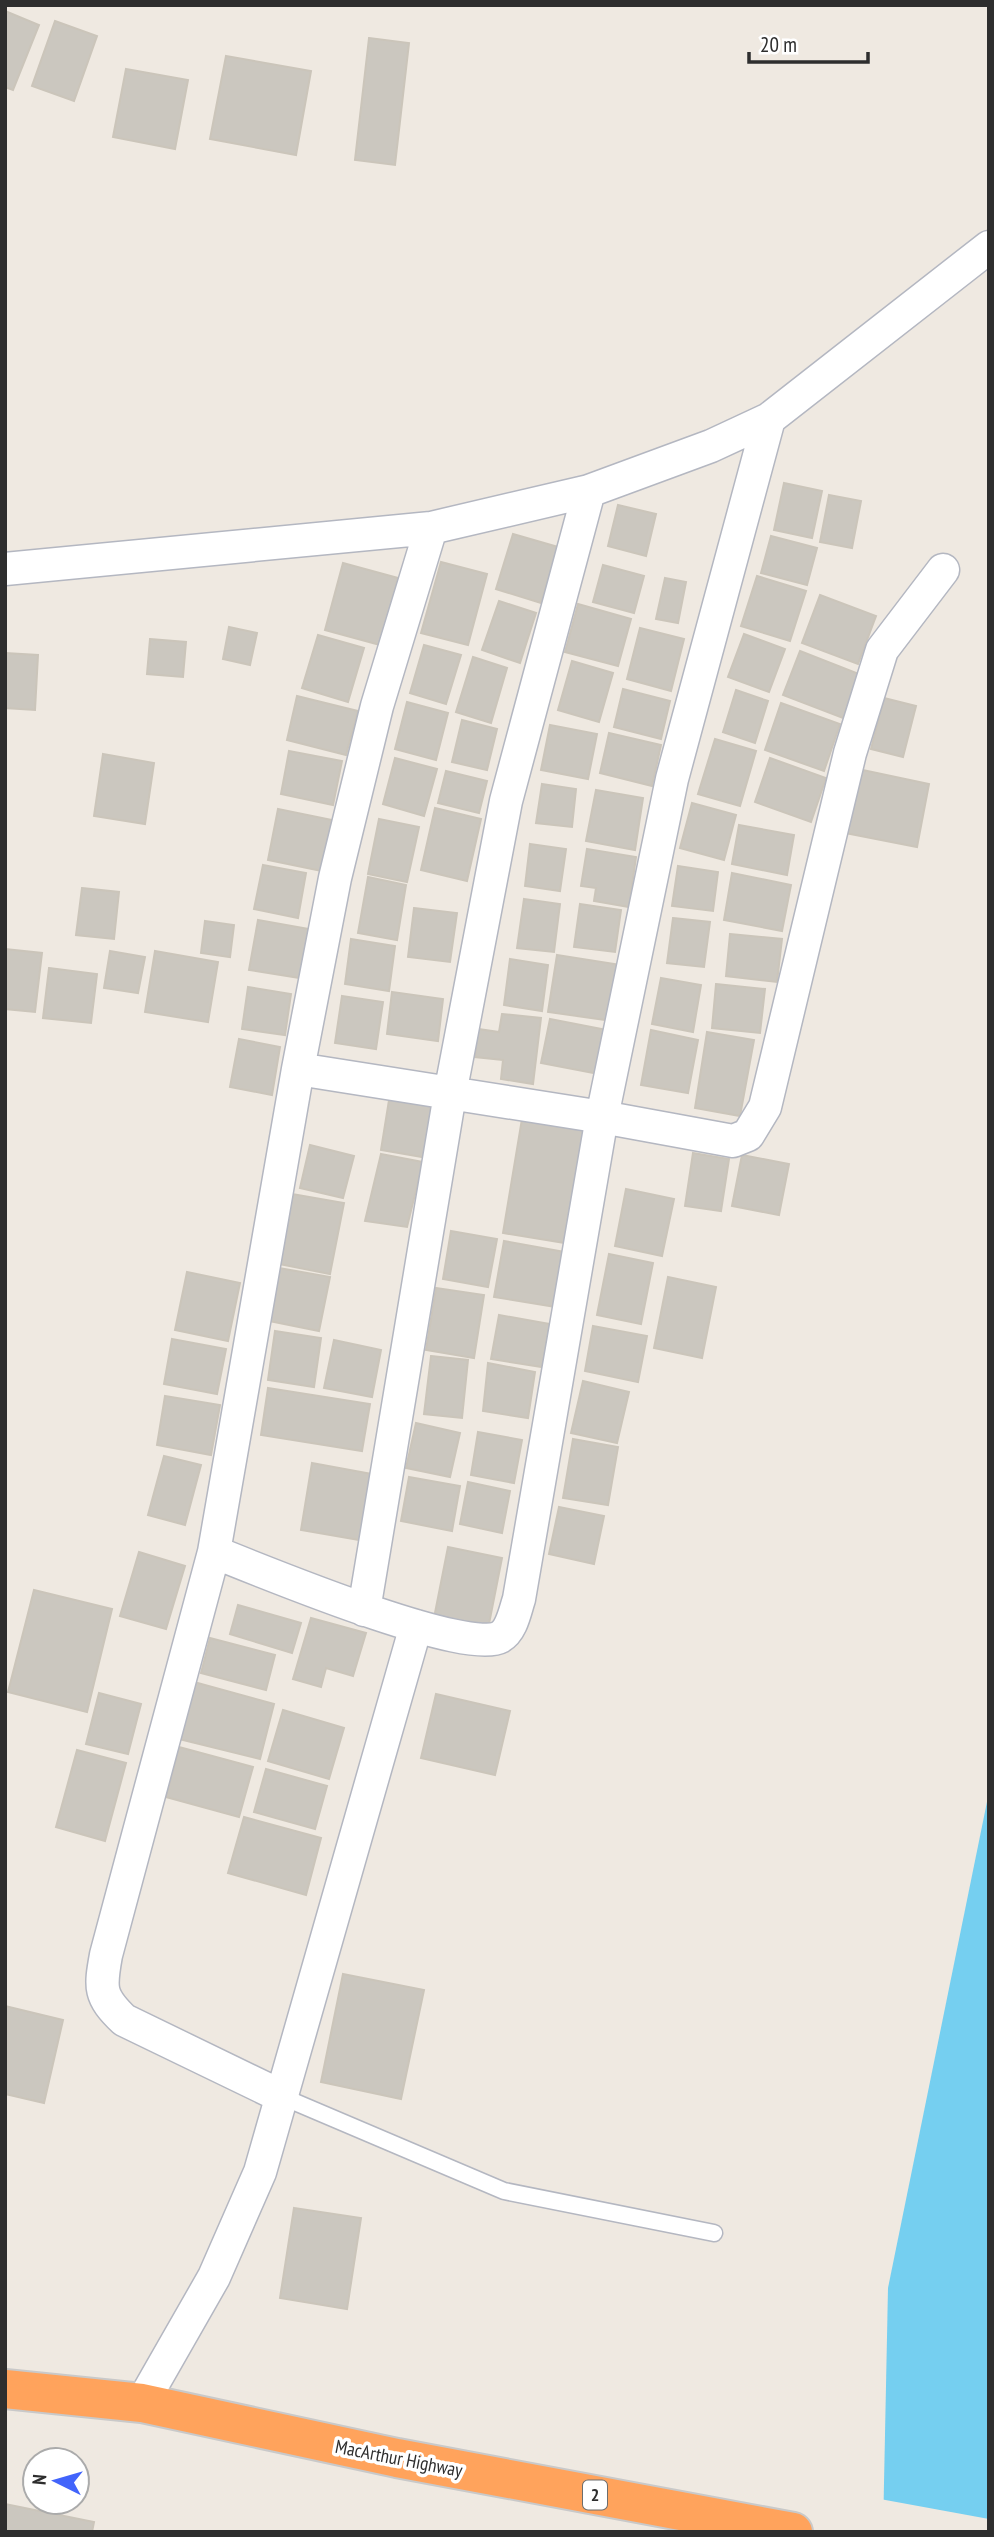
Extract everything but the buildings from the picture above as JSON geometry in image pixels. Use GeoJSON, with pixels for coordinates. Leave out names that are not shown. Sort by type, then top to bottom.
{"type":"FeatureCollection","features":[{"type":"Feature","properties":{"kind":"highway","name":"MacArthur Highway"},"geometry":{"type":"LineString","coordinates":[[5,2389],[142,2403],[397,2458],[793,2532]]}},
{"type":"Feature","properties":{"kind":"street"},"geometry":{"type":"LineString","coordinates":[[5,569],[431,528],[589,491],[711,446],[769,419],[983,252]]}},
{"type":"Feature","properties":{"kind":"street"},"geometry":{"type":"LineString","coordinates":[[214,1552],[416,1626],[482,1641],[500,1637],[511,1624],[519,1599],[602,1117],[672,779],[769,419]]}},
{"type":"Feature","properties":{"kind":"street"},"geometry":{"type":"LineString","coordinates":[[364,1609],[450,1094],[506,801],[589,491]]}},
{"type":"Feature","properties":{"kind":"street"},"geometry":{"type":"LineString","coordinates":[[283,2096],[124,2020],[108,2004],[102,1992],[106,1955],[214,1552],[298,1069],[335,878],[373,720],[431,528]]}},
{"type":"Feature","properties":{"kind":"street"},"geometry":{"type":"LineString","coordinates":[[298,1069],[602,1117],[733,1141],[748,1135],[765,1107],[850,753],[882,650],[943,570]]}},
{"type":"Feature","properties":{"kind":"street"},"geometry":{"type":"LineString","coordinates":[[142,2403],[214,2277],[260,2172],[416,1626]]}},
{"type":"Feature","properties":{"kind":"lane"},"geometry":{"type":"LineString","coordinates":[[283,2096],[504,2191],[714,2233]]}},
{"type":"Feature","properties":{"kind":"water"},"geometry":{"type":"Polygon","coordinates":[[[989,1792],[989,2532],[883,2532],[888,2288],[989,1792]]]}},
{"type":"Feature","properties":{"kind":"pier"},"geometry":{"type":"Polygon","coordinates":[[[880,2499],[989,2519],[989,2532],[879,2532],[880,2499]]]}}]}
